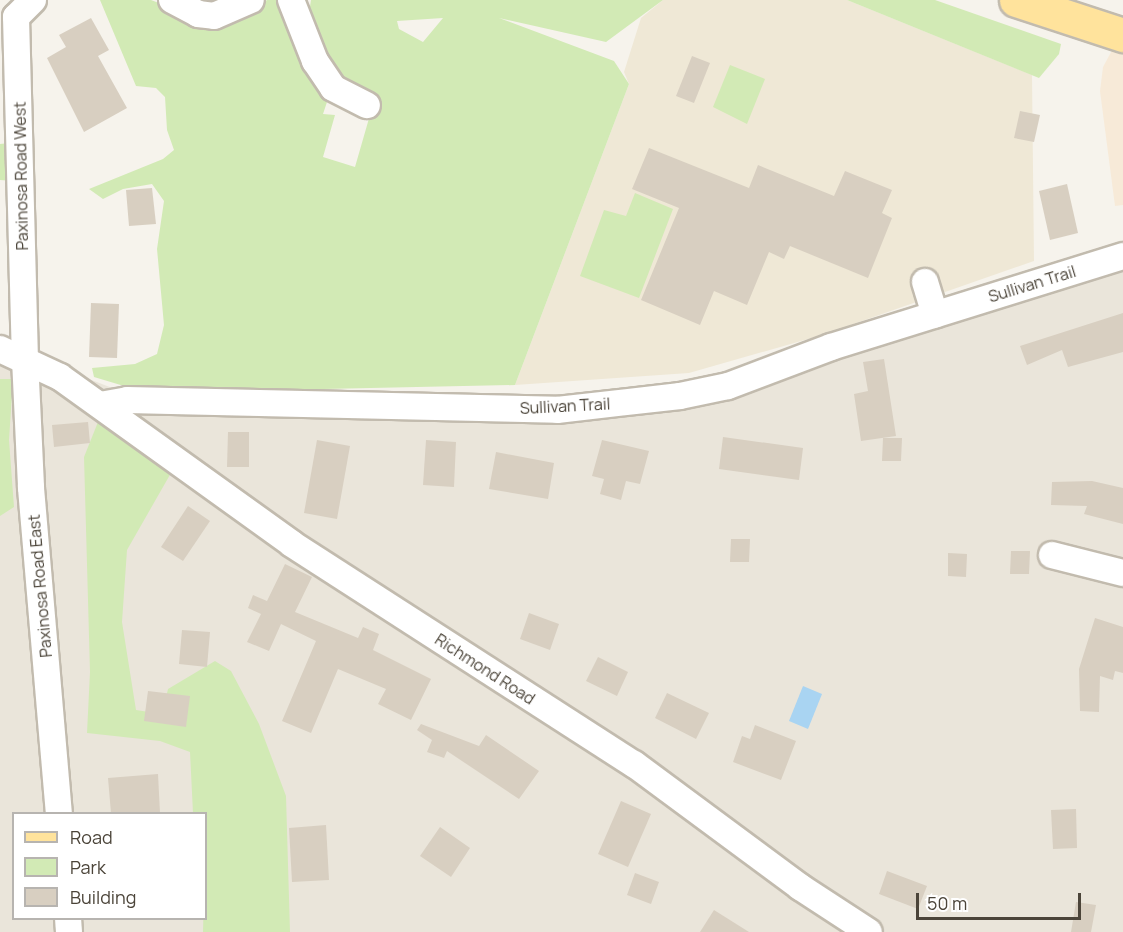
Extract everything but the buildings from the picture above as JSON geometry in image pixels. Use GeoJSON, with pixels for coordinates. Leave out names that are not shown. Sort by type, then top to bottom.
{"type":"FeatureCollection","features":[{"type":"Feature","properties":{"kind":"main road"},"geometry":{"type":"LineString","coordinates":[[1016,0],[1123,35]]}},
{"type":"Feature","properties":{"kind":"street","name":"Paxinosa Road West"},"geometry":{"type":"LineString","coordinates":[[25,359],[16,17],[33,0]]}},
{"type":"Feature","properties":{"kind":"street"},"geometry":{"type":"LineString","coordinates":[[171,0],[198,14],[214,16],[251,0]]}},
{"type":"Feature","properties":{"kind":"street"},"geometry":{"type":"LineString","coordinates":[[291,0],[315,61],[333,88],[367,105]]}},
{"type":"Feature","properties":{"kind":"street","name":"Sullivan Trail"},"geometry":{"type":"LineString","coordinates":[[100,405],[127,400],[557,410],[647,400],[728,386],[935,315],[1123,256]]}},
{"type":"Feature","properties":{"kind":"street"},"geometry":{"type":"LineString","coordinates":[[925,282],[935,315]]}},
{"type":"Feature","properties":{"kind":"street"},"geometry":{"type":"LineString","coordinates":[[0,349],[25,359],[100,405]]}},
{"type":"Feature","properties":{"kind":"street","name":"Paxinosa Road East"},"geometry":{"type":"LineString","coordinates":[[25,359],[31,488],[59,812]]}},
{"type":"Feature","properties":{"kind":"street","name":"Richmond Road"},"geometry":{"type":"LineString","coordinates":[[100,405],[292,544],[634,764],[800,887],[869,932]]}},
{"type":"Feature","properties":{"kind":"street"},"geometry":{"type":"LineString","coordinates":[[1052,555],[1123,573]]}},
{"type":"Feature","properties":{"kind":"shaded area"},"geometry":{"type":"Polygon","coordinates":[[[663,0],[847,0],[1032,75],[1034,261],[822,335],[689,373],[515,385],[629,84],[624,72],[641,18],[663,0]]]}},
{"type":"Feature","properties":{"kind":"shaded area"},"geometry":{"type":"Polygon","coordinates":[[[1123,30],[1123,205],[1115,206],[1100,91],[1103,67],[1123,30]]]}},
{"type":"Feature","properties":{"kind":"shaded area"},"geometry":{"type":"Polygon","coordinates":[[[1123,258],[1123,932],[0,932],[0,345],[162,407],[267,413],[771,386],[1031,283],[1123,258]]]}},
{"type":"Feature","properties":{"kind":"green space"},"geometry":{"type":"Polygon","coordinates":[[[100,0],[151,0],[164,5],[248,15],[267,0],[284,0],[327,102],[323,114],[335,115],[323,157],[355,167],[374,101],[327,68],[309,13],[311,0],[663,0],[606,42],[499,18],[614,61],[629,84],[515,385],[233,391],[124,386],[94,377],[92,368],[135,364],[157,354],[164,325],[157,249],[164,201],[152,184],[123,189],[103,199],[89,189],[163,159],[174,150],[167,130],[165,97],[156,88],[136,86],[100,0]],[[443,18],[397,21],[399,29],[423,42],[443,18]]]}},
{"type":"Feature","properties":{"kind":"green space"},"geometry":{"type":"Polygon","coordinates":[[[847,0],[935,0],[1061,44],[1059,54],[1039,78],[847,0]]]}},
{"type":"Feature","properties":{"kind":"green space"},"geometry":{"type":"Polygon","coordinates":[[[730,65],[765,79],[747,124],[713,107],[730,65]]]}},
{"type":"Feature","properties":{"kind":"green space"},"geometry":{"type":"Polygon","coordinates":[[[10,143],[14,181],[0,180],[0,144],[10,143]]]}},
{"type":"Feature","properties":{"kind":"green space"},"geometry":{"type":"Polygon","coordinates":[[[635,193],[673,209],[639,298],[580,276],[604,210],[626,216],[635,193]]]}},
{"type":"Feature","properties":{"kind":"green space"},"geometry":{"type":"Polygon","coordinates":[[[0,379],[13,379],[9,440],[14,507],[0,516],[0,379]]]}},
{"type":"Feature","properties":{"kind":"green space"},"geometry":{"type":"Polygon","coordinates":[[[98,422],[171,473],[127,550],[122,622],[136,710],[162,714],[168,689],[215,661],[231,671],[259,724],[286,796],[290,932],[203,932],[203,920],[207,920],[207,812],[193,812],[190,752],[160,741],[87,733],[90,672],[84,457],[98,422]]]}},
{"type":"Feature","properties":{"kind":"water"},"geometry":{"type":"Polygon","coordinates":[[[803,686],[822,694],[808,729],[789,721],[803,686]]]}}]}
